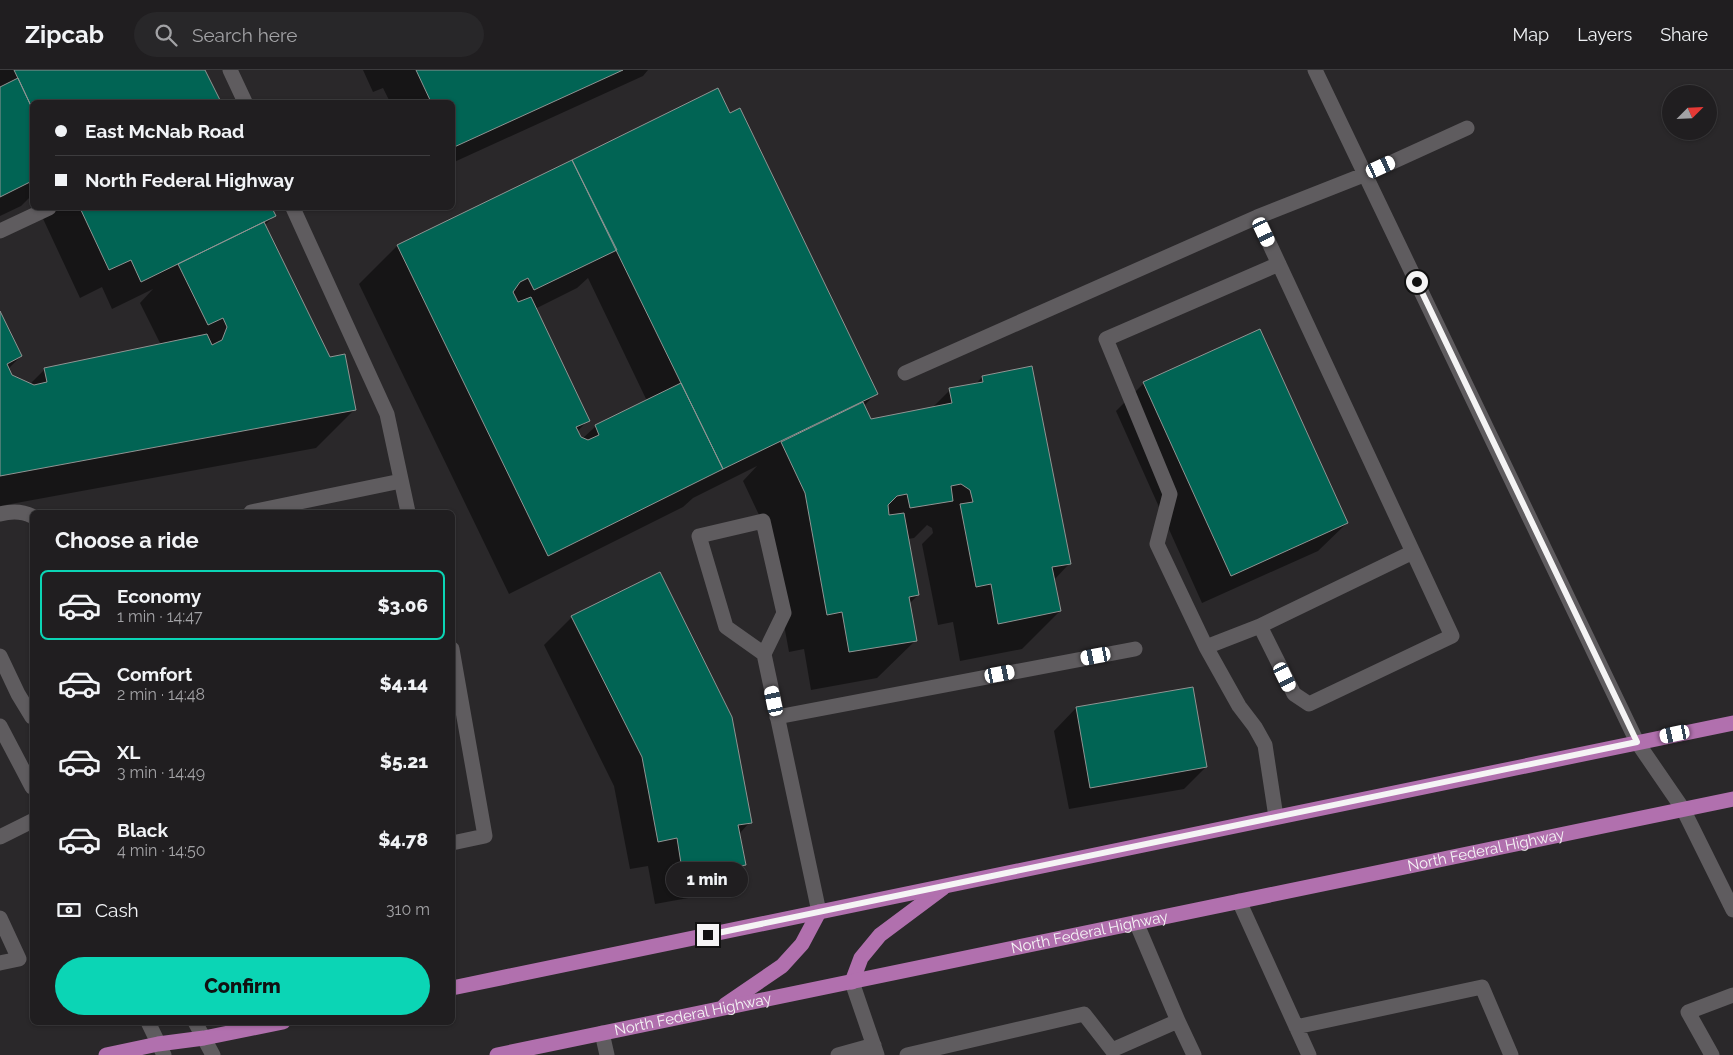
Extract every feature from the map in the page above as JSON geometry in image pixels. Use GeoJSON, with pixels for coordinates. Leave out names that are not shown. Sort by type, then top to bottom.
{"type":"FeatureCollection","features":[{"type":"Feature","properties":{"kind":"main road"},"geometry":{"type":"LineString","coordinates":[[455,987],[1733,723]]}},
{"type":"Feature","properties":{"kind":"main road","name":"North Federal Highway"},"geometry":{"type":"LineString","coordinates":[[496,1055],[1733,799]]}},
{"type":"Feature","properties":{"kind":"main road"},"geometry":{"type":"LineString","coordinates":[[852,982],[861,958],[880,935],[946,886]]}},
{"type":"Feature","properties":{"kind":"main road"},"geometry":{"type":"LineString","coordinates":[[720,1009],[782,966],[802,944],[819,912]]}},
{"type":"Feature","properties":{"kind":"main road"},"geometry":{"type":"LineString","coordinates":[[106,1055],[161,1049],[268,1025]]}},
{"type":"Feature","properties":{"kind":"street"},"geometry":{"type":"LineString","coordinates":[[230,70],[243,100]]}},
{"type":"Feature","properties":{"kind":"street"},"geometry":{"type":"LineString","coordinates":[[1315,70],[1637,742],[1683,809],[1733,910]]}},
{"type":"Feature","properties":{"kind":"street"},"geometry":{"type":"LineString","coordinates":[[905,373],[1256,216],[1366,174],[1466,128]]}},
{"type":"Feature","properties":{"kind":"street"},"geometry":{"type":"LineString","coordinates":[[0,231],[44,210]]}},
{"type":"Feature","properties":{"kind":"street"},"geometry":{"type":"LineString","coordinates":[[294,210],[387,414],[408,510]]}},
{"type":"Feature","properties":{"kind":"street"},"geometry":{"type":"LineString","coordinates":[[1256,216],[1452,636],[1308,704],[1294,694],[1260,626]]}},
{"type":"Feature","properties":{"kind":"street"},"geometry":{"type":"LineString","coordinates":[[1276,817],[1265,745],[1206,647],[1157,544],[1170,494],[1106,339],[1279,264]]}},
{"type":"Feature","properties":{"kind":"street"},"geometry":{"type":"LineString","coordinates":[[261,510],[401,481]]}},
{"type":"Feature","properties":{"kind":"street"},"geometry":{"type":"LineString","coordinates":[[0,514],[10,512],[30,515]]}},
{"type":"Feature","properties":{"kind":"street"},"geometry":{"type":"LineString","coordinates":[[764,654],[726,627],[699,536],[763,521],[784,613],[764,654],[819,912]]}},
{"type":"Feature","properties":{"kind":"street"},"geometry":{"type":"LineString","coordinates":[[1206,647],[1260,626],[1413,552]]}},
{"type":"Feature","properties":{"kind":"street"},"geometry":{"type":"LineString","coordinates":[[777,716],[1135,649]]}},
{"type":"Feature","properties":{"kind":"street"},"geometry":{"type":"LineString","coordinates":[[0,656],[18,694],[30,714]]}},
{"type":"Feature","properties":{"kind":"street"},"geometry":{"type":"LineString","coordinates":[[455,666],[485,836],[455,842]]}},
{"type":"Feature","properties":{"kind":"street"},"geometry":{"type":"LineString","coordinates":[[0,726],[30,783]]}},
{"type":"Feature","properties":{"kind":"street"},"geometry":{"type":"LineString","coordinates":[[0,836],[30,822]]}},
{"type":"Feature","properties":{"kind":"street"},"geometry":{"type":"LineString","coordinates":[[1239,901],[1308,1055]]}},
{"type":"Feature","properties":{"kind":"street"},"geometry":{"type":"LineString","coordinates":[[0,918],[19,959],[0,963]]}},
{"type":"Feature","properties":{"kind":"street"},"geometry":{"type":"LineString","coordinates":[[1136,922],[1194,1055]]}},
{"type":"Feature","properties":{"kind":"street"},"geometry":{"type":"LineString","coordinates":[[838,1055],[876,1050],[852,982]]}},
{"type":"Feature","properties":{"kind":"street"},"geometry":{"type":"LineString","coordinates":[[1296,1027],[1482,987],[1511,1055]]}},
{"type":"Feature","properties":{"kind":"street"},"geometry":{"type":"LineString","coordinates":[[1712,1055],[1688,1012],[1733,995]]}},
{"type":"Feature","properties":{"kind":"street"},"geometry":{"type":"LineString","coordinates":[[907,1055],[1084,1014],[1106,1053],[1178,1021]]}},
{"type":"Feature","properties":{"kind":"street"},"geometry":{"type":"LineString","coordinates":[[149,1025],[161,1049]]}},
{"type":"Feature","properties":{"kind":"street"},"geometry":{"type":"LineString","coordinates":[[197,1025],[212,1055]]}},
{"type":"Feature","properties":{"kind":"street"},"geometry":{"type":"LineString","coordinates":[[602,1033],[607,1055]]}},
{"type":"Feature","properties":{"kind":"building"},"geometry":{"type":"Polygon","coordinates":[[[14,70],[205,70],[220,100],[30,100],[30,104],[14,70]]]}},
{"type":"Feature","properties":{"kind":"building"},"geometry":{"type":"Polygon","coordinates":[[[416,70],[623,70],[455,147],[455,100],[430,100],[416,70]]]}},
{"type":"Feature","properties":{"kind":"building"},"geometry":{"type":"Polygon","coordinates":[[[18,78],[30,104],[30,182],[0,197],[0,87],[18,78]]]}},
{"type":"Feature","properties":{"kind":"building"},"geometry":{"type":"Polygon","coordinates":[[[718,88],[730,113],[740,108],[878,394],[723,469],[572,160],[718,88]]]}},
{"type":"Feature","properties":{"kind":"building"},"geometry":{"type":"Polygon","coordinates":[[[572,160],[617,250],[534,290],[528,278],[520,282],[513,292],[518,302],[531,297],[590,421],[576,427],[581,437],[588,440],[599,435],[595,425],[681,383],[723,469],[548,556],[397,245],[572,160]]]}},
{"type":"Feature","properties":{"kind":"building"},"geometry":{"type":"Polygon","coordinates":[[[81,210],[273,210],[276,216],[141,282],[131,260],[109,270],[81,210]]]}},
{"type":"Feature","properties":{"kind":"building"},"geometry":{"type":"Polygon","coordinates":[[[264,222],[330,357],[345,354],[356,410],[0,476],[0,311],[22,356],[7,364],[12,375],[34,385],[47,382],[44,368],[207,334],[212,345],[222,340],[227,327],[223,318],[208,325],[178,264],[264,222]]]}},
{"type":"Feature","properties":{"kind":"building"},"geometry":{"type":"Polygon","coordinates":[[[1260,329],[1348,523],[1231,576],[1143,382],[1260,329]]]}},
{"type":"Feature","properties":{"kind":"building"},"geometry":{"type":"Polygon","coordinates":[[[1032,366],[1071,564],[1052,567],[1061,611],[998,624],[991,584],[976,587],[960,504],[973,502],[970,490],[961,484],[951,486],[953,501],[910,508],[907,494],[897,496],[888,505],[889,515],[904,513],[919,595],[909,597],[917,641],[849,652],[842,612],[827,615],[805,493],[781,442],[863,402],[871,419],[952,403],[949,388],[983,382],[982,376],[1032,366]]]}},
{"type":"Feature","properties":{"kind":"building"},"geometry":{"type":"Polygon","coordinates":[[[660,572],[732,717],[752,823],[738,825],[746,865],[683,876],[677,838],[658,842],[642,757],[571,616],[660,572]]]}},
{"type":"Feature","properties":{"kind":"building"},"geometry":{"type":"Polygon","coordinates":[[[1193,687],[1207,767],[1090,788],[1076,707],[1193,687]]]}},
{"type":"Feature","properties":{"kind":"route"},"geometry":{"type":"LineString","coordinates":[[708,935],[1637,742],[1417,282]]}}]}
